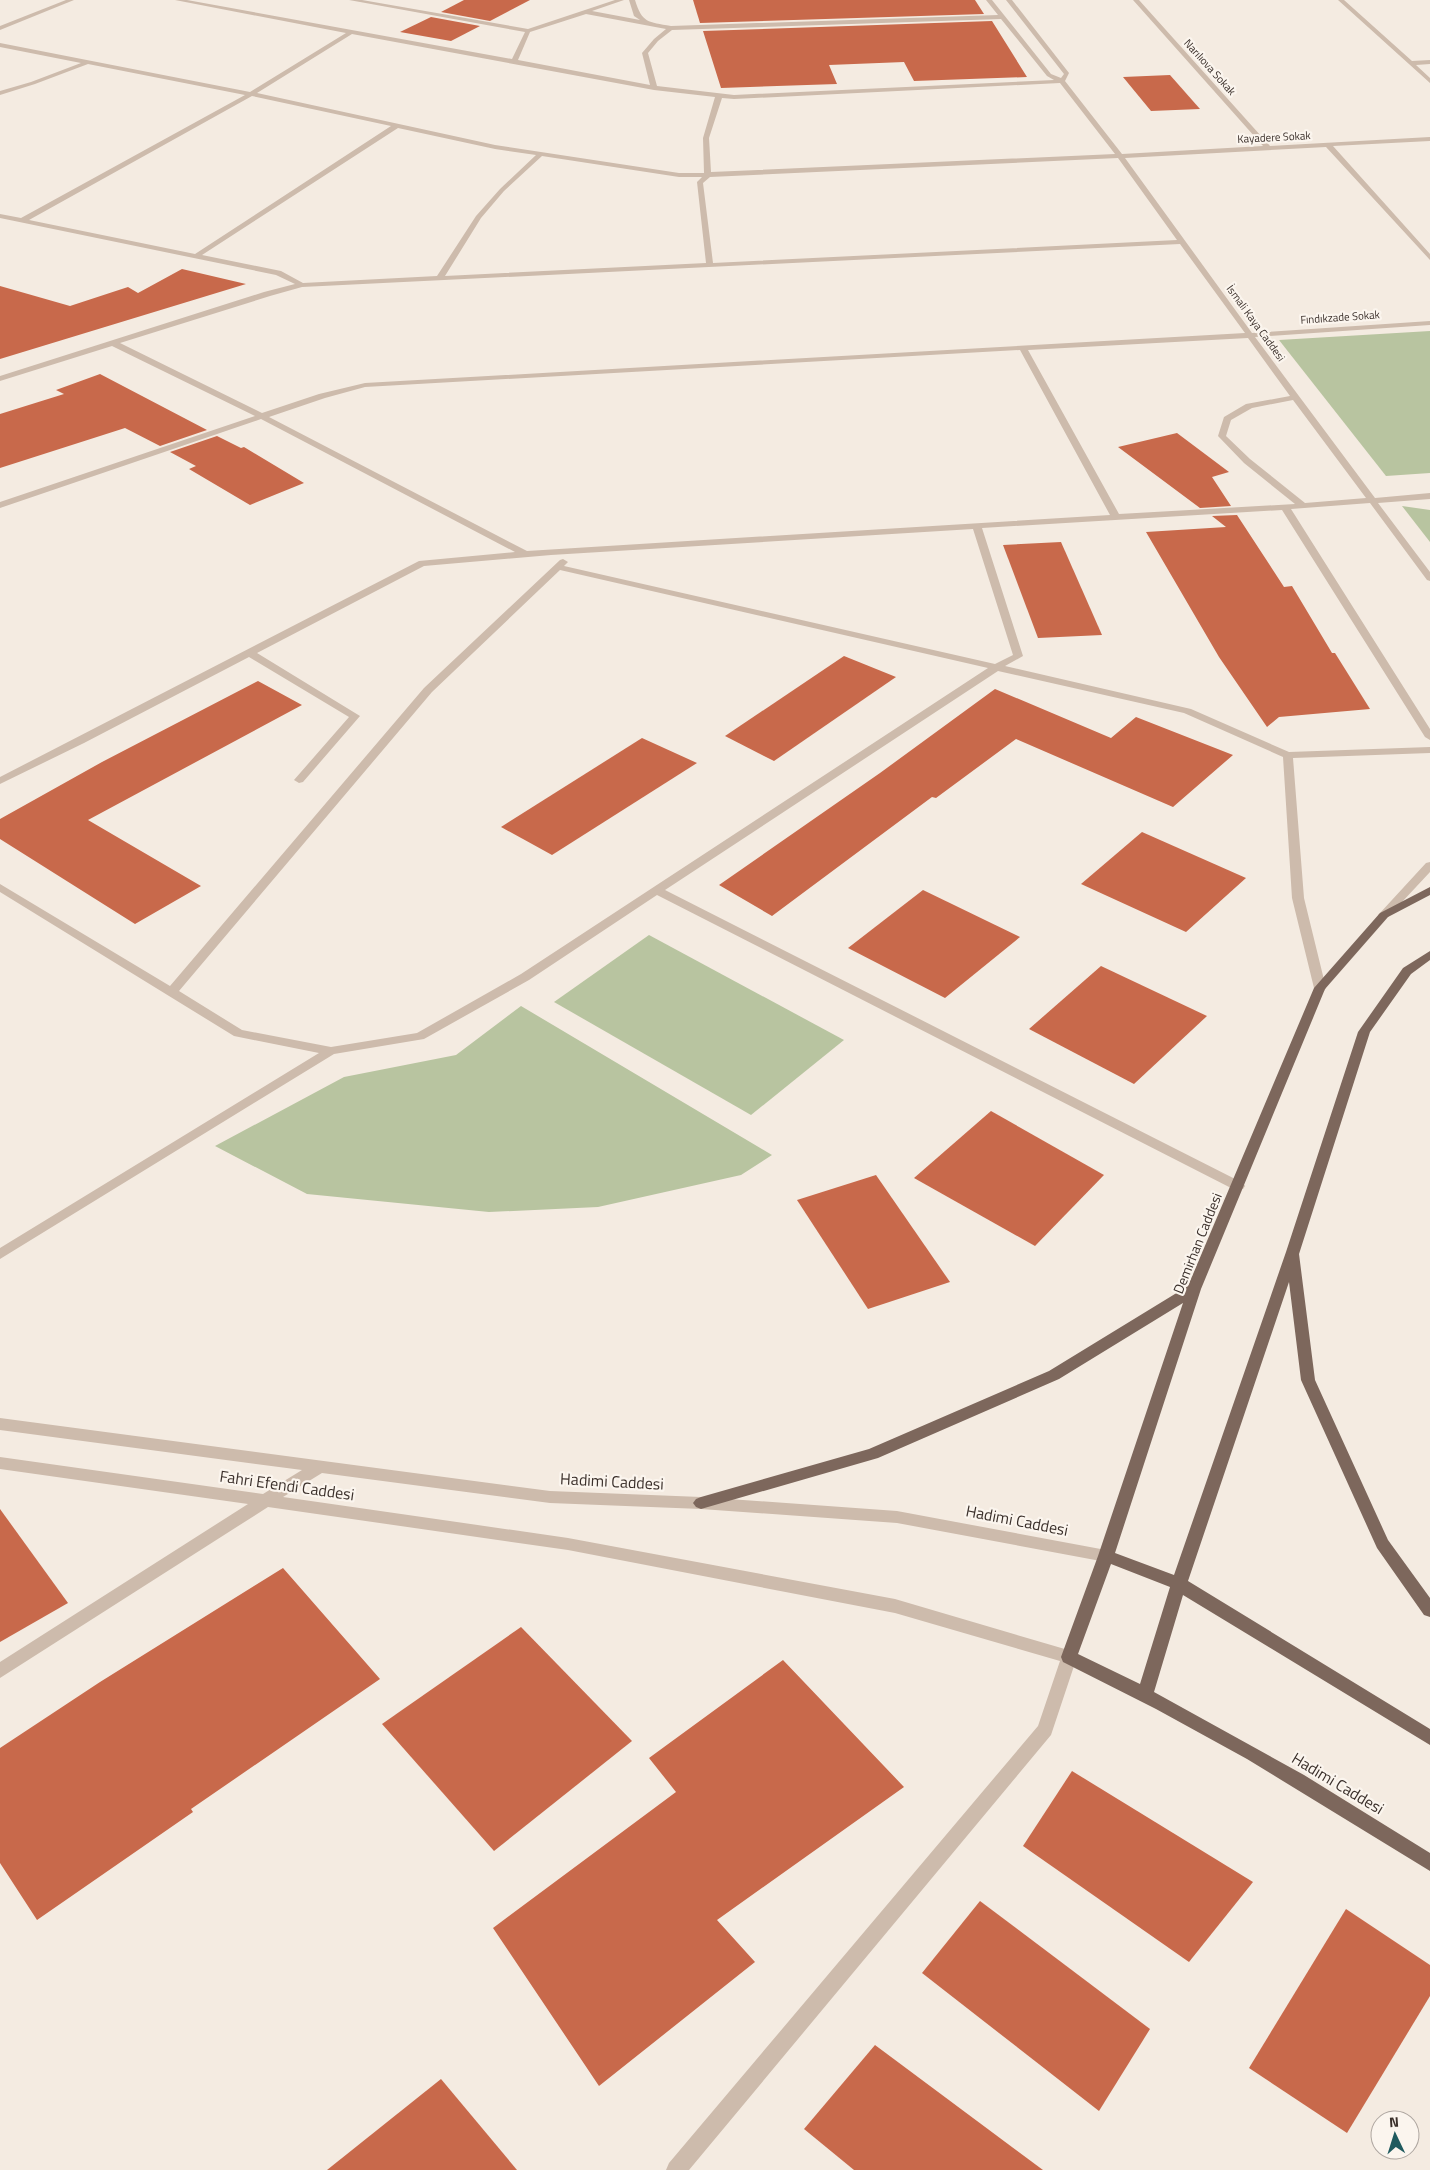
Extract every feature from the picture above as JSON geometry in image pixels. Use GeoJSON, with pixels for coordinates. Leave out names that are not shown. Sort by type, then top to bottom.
{"type":"FeatureCollection","features":[{"type":"Feature","properties":{"kind":"main road","name":"Demirhan Caddesi"},"geometry":{"type":"LineString","coordinates":[[1069,1657],[1106,1556],[1194,1289],[1320,988],[1384,916],[1430,890]]}},
{"type":"Feature","properties":{"kind":"main road"},"geometry":{"type":"LineString","coordinates":[[1145,1693],[1179,1584],[1293,1252],[1364,1032],[1407,971],[1430,955]]}},
{"type":"Feature","properties":{"kind":"main road"},"geometry":{"type":"LineString","coordinates":[[1293,1252],[1308,1380],[1382,1544],[1430,1610]]}},
{"type":"Feature","properties":{"kind":"main road"},"geometry":{"type":"LineString","coordinates":[[701,1503],[882,1450],[1054,1375],[1194,1289]]}},
{"type":"Feature","properties":{"kind":"main road","name":"Hadimi Caddesi"},"geometry":{"type":"LineString","coordinates":[[1106,1556],[1179,1584],[1430,1738]]}},
{"type":"Feature","properties":{"kind":"main road","name":"Hadimi Caddesi"},"geometry":{"type":"LineString","coordinates":[[1069,1657],[1145,1693],[1348,1810],[1430,1863]]}},
{"type":"Feature","properties":{"kind":"street"},"geometry":{"type":"LineString","coordinates":[[0,28],[71,0]]}},
{"type":"Feature","properties":{"kind":"street"},"geometry":{"type":"LineString","coordinates":[[178,0],[654,88],[719,96],[734,97],[1062,82]]}},
{"type":"Feature","properties":{"kind":"street"},"geometry":{"type":"LineString","coordinates":[[352,0],[528,31],[621,0]]}},
{"type":"Feature","properties":{"kind":"street"},"geometry":{"type":"LineString","coordinates":[[632,0],[637,16],[650,24]]}},
{"type":"Feature","properties":{"kind":"street","name":"İsmali Kaya Caddesi"},"geometry":{"type":"LineString","coordinates":[[989,0],[1050,75],[1062,82],[1120,156],[1295,397],[1430,578]]}},
{"type":"Feature","properties":{"kind":"street"},"geometry":{"type":"LineString","coordinates":[[1011,3],[1019,0]]}},
{"type":"Feature","properties":{"kind":"street","name":"Narılıova Sokak"},"geometry":{"type":"LineString","coordinates":[[1136,0],[1268,148]]}},
{"type":"Feature","properties":{"kind":"street"},"geometry":{"type":"LineString","coordinates":[[1341,0],[1430,81]]}},
{"type":"Feature","properties":{"kind":"street","name":"İsmali Kaya Caddesi"},"geometry":{"type":"LineString","coordinates":[[1011,3],[1067,74],[1062,82]]}},
{"type":"Feature","properties":{"kind":"street"},"geometry":{"type":"LineString","coordinates":[[586,12],[672,28],[1004,17]]}},
{"type":"Feature","properties":{"kind":"street"},"geometry":{"type":"LineString","coordinates":[[654,88],[645,53],[656,40],[672,28]]}},
{"type":"Feature","properties":{"kind":"street"},"geometry":{"type":"LineString","coordinates":[[514,62],[528,31]]}},
{"type":"Feature","properties":{"kind":"street"},"geometry":{"type":"LineString","coordinates":[[21,221],[251,94],[351,32]]}},
{"type":"Feature","properties":{"kind":"street","name":"Kayadere Sokak"},"geometry":{"type":"LineString","coordinates":[[0,44],[251,94],[495,146],[679,175],[1120,156],[1430,139]]}},
{"type":"Feature","properties":{"kind":"street"},"geometry":{"type":"LineString","coordinates":[[0,93],[8,89],[34,83],[88,62]]}},
{"type":"Feature","properties":{"kind":"street"},"geometry":{"type":"LineString","coordinates":[[1410,63],[1430,62]]}},
{"type":"Feature","properties":{"kind":"street"},"geometry":{"type":"LineString","coordinates":[[710,266],[700,182],[708,175],[706,138],[719,96]]}},
{"type":"Feature","properties":{"kind":"street"},"geometry":{"type":"LineString","coordinates":[[196,256],[398,125]]}},
{"type":"Feature","properties":{"kind":"street"},"geometry":{"type":"LineString","coordinates":[[1327,144],[1430,258]]}},
{"type":"Feature","properties":{"kind":"street"},"geometry":{"type":"LineString","coordinates":[[439,279],[478,217],[502,190],[541,154]]}},
{"type":"Feature","properties":{"kind":"street"},"geometry":{"type":"LineString","coordinates":[[0,216],[278,273],[302,285]]}},
{"type":"Feature","properties":{"kind":"street"},"geometry":{"type":"LineString","coordinates":[[0,380],[267,294],[302,285],[1182,242]]}},
{"type":"Feature","properties":{"kind":"street","name":"Fındıkzade Sokak"},"geometry":{"type":"LineString","coordinates":[[0,505],[261,416],[322,396],[365,385],[1251,335],[1430,323]]}},
{"type":"Feature","properties":{"kind":"street"},"geometry":{"type":"LineString","coordinates":[[113,343],[261,416],[525,554]]}},
{"type":"Feature","properties":{"kind":"street"},"geometry":{"type":"LineString","coordinates":[[1023,348],[1116,517]]}},
{"type":"Feature","properties":{"kind":"street"},"geometry":{"type":"LineString","coordinates":[[0,373],[11,376]]}},
{"type":"Feature","properties":{"kind":"street"},"geometry":{"type":"LineString","coordinates":[[1295,397],[1249,406],[1226,419],[1222,436],[1247,461],[1304,506]]}},
{"type":"Feature","properties":{"kind":"street"},"geometry":{"type":"LineString","coordinates":[[0,781],[80,742],[422,563],[576,550],[1304,506],[1430,496]]}},
{"type":"Feature","properties":{"kind":"street"},"geometry":{"type":"LineString","coordinates":[[1284,507],[1430,737]]}},
{"type":"Feature","properties":{"kind":"street"},"geometry":{"type":"LineString","coordinates":[[0,887],[238,1033],[331,1051],[420,1036],[525,977],[658,892],[997,667],[1018,656],[977,526]]}},
{"type":"Feature","properties":{"kind":"street"},"geometry":{"type":"LineString","coordinates":[[172,992],[428,690],[576,550]]}},
{"type":"Feature","properties":{"kind":"street"},"geometry":{"type":"LineString","coordinates":[[558,567],[1187,712],[1288,755],[1430,750]]}},
{"type":"Feature","properties":{"kind":"street"},"geometry":{"type":"LineString","coordinates":[[250,653],[355,716],[299,780]]}},
{"type":"Feature","properties":{"kind":"street"},"geometry":{"type":"LineString","coordinates":[[1288,755],[1298,898],[1320,988]]}},
{"type":"Feature","properties":{"kind":"street"},"geometry":{"type":"LineString","coordinates":[[1384,916],[1430,864]]}},
{"type":"Feature","properties":{"kind":"street"},"geometry":{"type":"LineString","coordinates":[[658,892],[1238,1186]]}},
{"type":"Feature","properties":{"kind":"street"},"geometry":{"type":"LineString","coordinates":[[0,1254],[331,1051]]}},
{"type":"Feature","properties":{"kind":"street","name":"Fahri Efendi Caddesi"},"geometry":{"type":"LineString","coordinates":[[0,1424],[550,1497]]}},
{"type":"Feature","properties":{"kind":"street","name":"Fahri Efendi Caddesi"},"geometry":{"type":"LineString","coordinates":[[0,1463],[568,1544]]}},
{"type":"Feature","properties":{"kind":"street"},"geometry":{"type":"LineString","coordinates":[[0,1671],[320,1466]]}},
{"type":"Feature","properties":{"kind":"street","name":"Hadimi Caddesi"},"geometry":{"type":"LineString","coordinates":[[550,1497],[701,1503],[897,1517],[1106,1556]]}},
{"type":"Feature","properties":{"kind":"street","name":"Hadimi Caddesi"},"geometry":{"type":"LineString","coordinates":[[568,1544],[895,1606],[1069,1657]]}},
{"type":"Feature","properties":{"kind":"street"},"geometry":{"type":"LineString","coordinates":[[676,2170],[1045,1730],[1069,1657]]}},
{"type":"Feature","properties":{"kind":"green space"},"geometry":{"type":"Polygon","coordinates":[[[1430,331],[1430,473],[1386,476],[1279,340],[1430,331]]]}},
{"type":"Feature","properties":{"kind":"green space"},"geometry":{"type":"Polygon","coordinates":[[[1402,506],[1430,510],[1430,542],[1402,506]]]}},
{"type":"Feature","properties":{"kind":"green space"},"geometry":{"type":"Polygon","coordinates":[[[649,935],[844,1040],[751,1115],[554,1002],[649,935]]]}},
{"type":"Feature","properties":{"kind":"green space"},"geometry":{"type":"Polygon","coordinates":[[[521,1006],[772,1155],[741,1175],[598,1207],[489,1212],[307,1194],[215,1146],[344,1077],[456,1055],[521,1006]]]}},
{"type":"Feature","properties":{"kind":"building"},"geometry":{"type":"Polygon","coordinates":[[[464,0],[530,0],[490,21],[441,12],[464,0]]]}},
{"type":"Feature","properties":{"kind":"building"},"geometry":{"type":"Polygon","coordinates":[[[693,0],[975,0],[984,14],[700,23],[693,0]]]}},
{"type":"Feature","properties":{"kind":"building"},"geometry":{"type":"Polygon","coordinates":[[[431,17],[480,26],[451,41],[400,32],[431,17]]]}},
{"type":"Feature","properties":{"kind":"building"},"geometry":{"type":"Polygon","coordinates":[[[992,21],[1027,77],[914,81],[904,62],[829,65],[837,84],[721,88],[703,31],[992,21]]]}},
{"type":"Feature","properties":{"kind":"building"},"geometry":{"type":"Polygon","coordinates":[[[1170,75],[1200,109],[1151,111],[1123,77],[1170,75]]]}},
{"type":"Feature","properties":{"kind":"building"},"geometry":{"type":"Polygon","coordinates":[[[182,269],[246,284],[0,359],[0,286],[70,306],[128,287],[138,293],[182,269]]]}},
{"type":"Feature","properties":{"kind":"building"},"geometry":{"type":"Polygon","coordinates":[[[100,374],[207,430],[160,446],[125,428],[0,468],[0,414],[64,394],[56,390],[100,374]]]}},
{"type":"Feature","properties":{"kind":"building"},"geometry":{"type":"Polygon","coordinates":[[[1177,433],[1229,472],[1212,477],[1231,506],[1200,508],[1118,447],[1177,433]]]}},
{"type":"Feature","properties":{"kind":"building"},"geometry":{"type":"Polygon","coordinates":[[[217,436],[241,448],[244,447],[304,483],[250,505],[189,469],[196,466],[170,452],[217,436]]]}},
{"type":"Feature","properties":{"kind":"building"},"geometry":{"type":"Polygon","coordinates":[[[1237,515],[1284,587],[1292,586],[1332,653],[1335,653],[1370,709],[1279,717],[1267,727],[1219,657],[1146,532],[1226,527],[1212,516],[1237,515]]]}},
{"type":"Feature","properties":{"kind":"building"},"geometry":{"type":"Polygon","coordinates":[[[1061,542],[1102,635],[1038,638],[1003,545],[1061,542]]]}},
{"type":"Feature","properties":{"kind":"building"},"geometry":{"type":"Polygon","coordinates":[[[844,656],[896,677],[774,761],[725,736],[844,656]]]}},
{"type":"Feature","properties":{"kind":"building"},"geometry":{"type":"Polygon","coordinates":[[[258,681],[302,705],[88,820],[201,886],[135,924],[0,839],[0,819],[102,762],[258,681]]]}},
{"type":"Feature","properties":{"kind":"building"},"geometry":{"type":"Polygon","coordinates":[[[995,689],[1111,738],[1136,717],[1233,755],[1173,807],[1016,739],[936,798],[932,797],[772,916],[719,885],[880,773],[995,689]]]}},
{"type":"Feature","properties":{"kind":"building"},"geometry":{"type":"Polygon","coordinates":[[[642,738],[697,763],[552,855],[501,827],[642,738]]]}},
{"type":"Feature","properties":{"kind":"building"},"geometry":{"type":"Polygon","coordinates":[[[1142,832],[1246,878],[1186,932],[1081,884],[1142,832]]]}},
{"type":"Feature","properties":{"kind":"building"},"geometry":{"type":"Polygon","coordinates":[[[923,890],[1020,937],[945,998],[848,948],[923,890]]]}},
{"type":"Feature","properties":{"kind":"building"},"geometry":{"type":"Polygon","coordinates":[[[1101,966],[1207,1016],[1134,1084],[1029,1029],[1101,966]]]}},
{"type":"Feature","properties":{"kind":"building"},"geometry":{"type":"Polygon","coordinates":[[[991,1111],[1104,1175],[1035,1246],[914,1178],[991,1111]]]}},
{"type":"Feature","properties":{"kind":"building"},"geometry":{"type":"Polygon","coordinates":[[[876,1175],[950,1282],[868,1309],[797,1200],[876,1175]]]}},
{"type":"Feature","properties":{"kind":"building"},"geometry":{"type":"Polygon","coordinates":[[[0,1509],[68,1603],[0,1642],[0,1509]]]}},
{"type":"Feature","properties":{"kind":"building"},"geometry":{"type":"Polygon","coordinates":[[[283,1568],[380,1679],[191,1809],[193,1812],[37,1920],[0,1863],[0,1748],[100,1682],[283,1568]]]}},
{"type":"Feature","properties":{"kind":"building"},"geometry":{"type":"Polygon","coordinates":[[[521,1627],[632,1741],[494,1851],[382,1724],[521,1627]]]}},
{"type":"Feature","properties":{"kind":"building"},"geometry":{"type":"Polygon","coordinates":[[[783,1660],[904,1787],[717,1920],[755,1962],[599,2086],[493,1928],[676,1792],[649,1758],[783,1660]]]}},
{"type":"Feature","properties":{"kind":"building"},"geometry":{"type":"Polygon","coordinates":[[[1072,1771],[1253,1882],[1189,1962],[1023,1846],[1072,1771]]]}},
{"type":"Feature","properties":{"kind":"building"},"geometry":{"type":"Polygon","coordinates":[[[980,1901],[1150,2029],[1099,2111],[922,1973],[980,1901]]]}},
{"type":"Feature","properties":{"kind":"building"},"geometry":{"type":"Polygon","coordinates":[[[1346,1909],[1430,1965],[1430,1996],[1347,2133],[1249,2068],[1346,1909]]]}},
{"type":"Feature","properties":{"kind":"building"},"geometry":{"type":"Polygon","coordinates":[[[875,2045],[1043,2170],[854,2170],[804,2129],[875,2045]]]}},
{"type":"Feature","properties":{"kind":"building"},"geometry":{"type":"Polygon","coordinates":[[[441,2079],[517,2170],[327,2170],[441,2079]]]}}]}
